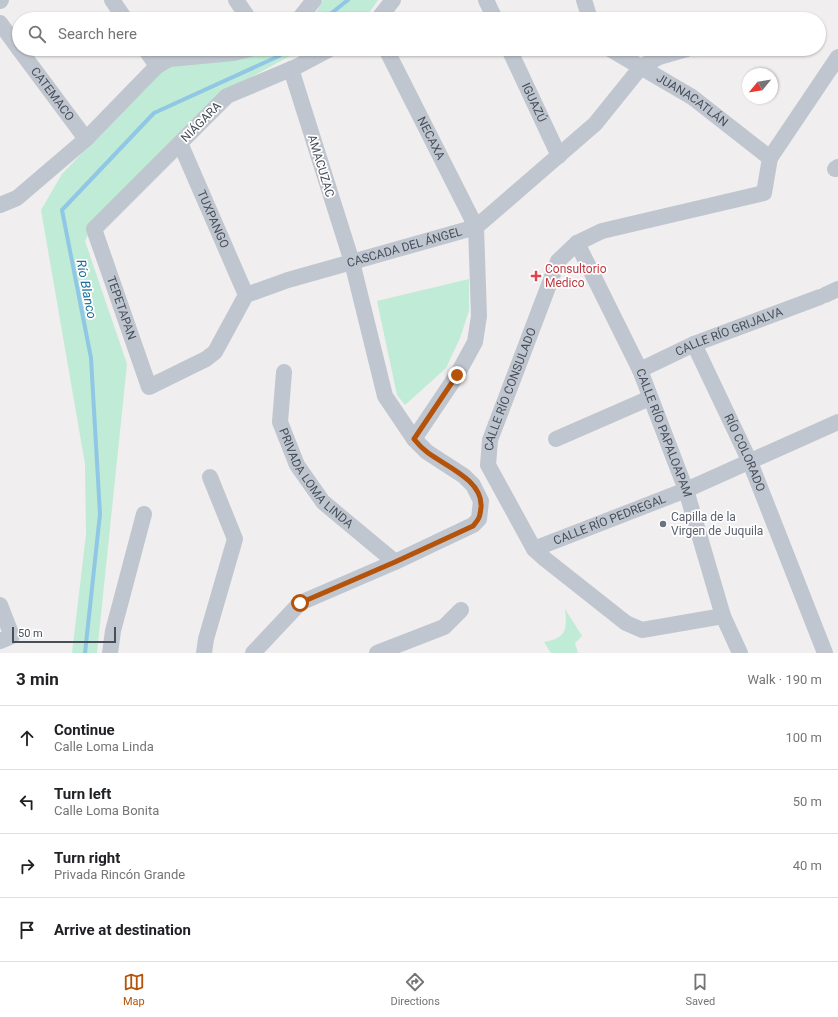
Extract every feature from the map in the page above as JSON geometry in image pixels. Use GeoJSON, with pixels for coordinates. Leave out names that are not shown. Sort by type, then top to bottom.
{"type":"FeatureCollection","features":[{"type":"Feature","properties":{"kind":"street"},"geometry":{"type":"LineString","coordinates":[[112,0],[120,12]]}},
{"type":"Feature","properties":{"kind":"street"},"geometry":{"type":"LineString","coordinates":[[236,0],[244,12]]}},
{"type":"Feature","properties":{"kind":"street"},"geometry":{"type":"LineString","coordinates":[[305,12],[314,0]]}},
{"type":"Feature","properties":{"kind":"street"},"geometry":{"type":"LineString","coordinates":[[384,12],[393,0]]}},
{"type":"Feature","properties":{"kind":"street"},"geometry":{"type":"LineString","coordinates":[[486,0],[492,12]]}},
{"type":"Feature","properties":{"kind":"street"},"geometry":{"type":"LineString","coordinates":[[584,0],[588,12]]}},
{"type":"Feature","properties":{"kind":"street","name":"CATEMACO"},"geometry":{"type":"LineString","coordinates":[[0,23],[12,39]]}},
{"type":"Feature","properties":{"kind":"street","name":"CATEMACO"},"geometry":{"type":"LineString","coordinates":[[24,56],[86,139]]}},
{"type":"Feature","properties":{"kind":"street"},"geometry":{"type":"LineString","coordinates":[[150,56],[157,66]]}},
{"type":"Feature","properties":{"kind":"street"},"geometry":{"type":"LineString","coordinates":[[0,205],[17,198],[86,139],[157,66],[170,60],[202,56]]}},
{"type":"Feature","properties":{"kind":"street","name":"NIÁGARA"},"geometry":{"type":"LineString","coordinates":[[94,229],[227,96],[291,69],[316,56]]}},
{"type":"Feature","properties":{"kind":"street","name":"NECAXA"},"geometry":{"type":"LineString","coordinates":[[390,56],[476,227]]}},
{"type":"Feature","properties":{"kind":"street","name":"IGUAZÚ"},"geometry":{"type":"LineString","coordinates":[[512,56],[559,156]]}},
{"type":"Feature","properties":{"kind":"street","name":"JUANACATLÁN"},"geometry":{"type":"LineString","coordinates":[[622,56],[692,97],[770,158]]}},
{"type":"Feature","properties":{"kind":"street"},"geometry":{"type":"LineString","coordinates":[[641,67],[662,56]]}},
{"type":"Feature","properties":{"kind":"street"},"geometry":{"type":"LineString","coordinates":[[770,158],[838,57]]}},
{"type":"Feature","properties":{"kind":"street","name":"CASCADA DEL ÁNGEL"},"geometry":{"type":"LineString","coordinates":[[246,295],[288,280],[476,227],[595,124],[641,67]]}},
{"type":"Feature","properties":{"kind":"street","name":"AMACUZAC"},"geometry":{"type":"LineString","coordinates":[[291,69],[352,262],[386,396],[414,439],[427,452],[464,476],[474,485],[481,501],[480,519],[473,526],[395,562]]}},
{"type":"Feature","properties":{"kind":"street","name":"TUXPANGO"},"geometry":{"type":"LineString","coordinates":[[180,142],[246,295]]}},
{"type":"Feature","properties":{"kind":"street","name":"CALLE RÍO CONSULADO"},"geometry":{"type":"LineString","coordinates":[[723,616],[642,630],[626,624],[534,549],[488,465],[490,440],[558,261],[577,243],[602,231],[764,193],[770,158]]}},
{"type":"Feature","properties":{"kind":"street"},"geometry":{"type":"LineString","coordinates":[[414,439],[457,375],[475,342],[479,316],[476,227]]}},
{"type":"Feature","properties":{"kind":"street","name":"TEPETAPAN"},"geometry":{"type":"LineString","coordinates":[[94,229],[149,387],[206,359],[215,352],[246,295]]}},
{"type":"Feature","properties":{"kind":"street","name":"CALLE RÍO PAPALOAPAM"},"geometry":{"type":"LineString","coordinates":[[577,243],[640,370],[686,490],[723,616],[740,653]]}},
{"type":"Feature","properties":{"kind":"street","name":"CALLE RÍO GRIJALVA"},"geometry":{"type":"LineString","coordinates":[[640,370],[694,344],[828,294]]}},
{"type":"Feature","properties":{"kind":"street","name":"RÍO COLORADO"},"geometry":{"type":"LineString","coordinates":[[694,344],[750,462],[825,653]]}},
{"type":"Feature","properties":{"kind":"street","name":"PRIVADA LOMA LINDA"},"geometry":{"type":"LineString","coordinates":[[284,372],[280,422],[297,466],[323,502],[395,562]]}},
{"type":"Feature","properties":{"kind":"street"},"geometry":{"type":"LineString","coordinates":[[556,439],[650,398]]}},
{"type":"Feature","properties":{"kind":"street","name":"CALLE RÍO PEDREGAL"},"geometry":{"type":"LineString","coordinates":[[534,549],[686,490],[838,424]]}},
{"type":"Feature","properties":{"kind":"street"},"geometry":{"type":"LineString","coordinates":[[204,653],[206,640],[235,539],[210,477]]}},
{"type":"Feature","properties":{"kind":"street"},"geometry":{"type":"LineString","coordinates":[[110,653],[113,631],[144,514]]}},
{"type":"Feature","properties":{"kind":"street"},"geometry":{"type":"LineString","coordinates":[[253,653],[300,603],[395,562]]}},
{"type":"Feature","properties":{"kind":"street"},"geometry":{"type":"LineString","coordinates":[[0,605],[6,639]]}},
{"type":"Feature","properties":{"kind":"street"},"geometry":{"type":"LineString","coordinates":[[377,653],[444,627],[461,610]]}},
{"type":"Feature","properties":{"kind":"green space"},"geometry":{"type":"Polygon","coordinates":[[[323,0],[378,0],[370,12],[316,12],[323,0]]]}},
{"type":"Feature","properties":{"kind":"green space"},"geometry":{"type":"Polygon","coordinates":[[[234,56],[290,56],[225,91],[189,123],[99,213],[85,241],[127,364],[97,653],[72,653],[86,534],[85,464],[41,210],[62,174],[168,62],[234,56]]]}},
{"type":"Feature","properties":{"kind":"green space"},"geometry":{"type":"Polygon","coordinates":[[[469,279],[469,311],[460,338],[446,368],[405,405],[397,395],[377,301],[469,279]]]}},
{"type":"Feature","properties":{"kind":"green space"},"geometry":{"type":"Polygon","coordinates":[[[565,609],[582,636],[575,643],[578,653],[551,653],[544,642],[557,638],[564,632],[566,622],[565,609]]]}},
{"type":"Feature","properties":{"kind":"waterway","name":"Río Blanco"},"geometry":{"type":"LineString","coordinates":[[333,12],[348,0]]}},
{"type":"Feature","properties":{"kind":"waterway","name":"Río Blanco"},"geometry":{"type":"LineString","coordinates":[[85,653],[100,514],[91,358],[62,210],[154,113],[279,56]]}},
{"type":"Feature","properties":{"kind":"place","name":"Consultorio Medico"},"geometry":{"type":"Point","coordinates":[536,276]}},
{"type":"Feature","properties":{"kind":"place","name":"Capilla de la Virgen de Juquila"},"geometry":{"type":"Point","coordinates":[663,524]}},
{"type":"Feature","properties":{"kind":"route"},"geometry":{"type":"LineString","coordinates":[[300,603],[473,526],[480,519],[481,501],[474,485],[464,476],[427,452],[414,439],[457,375]]}}]}
